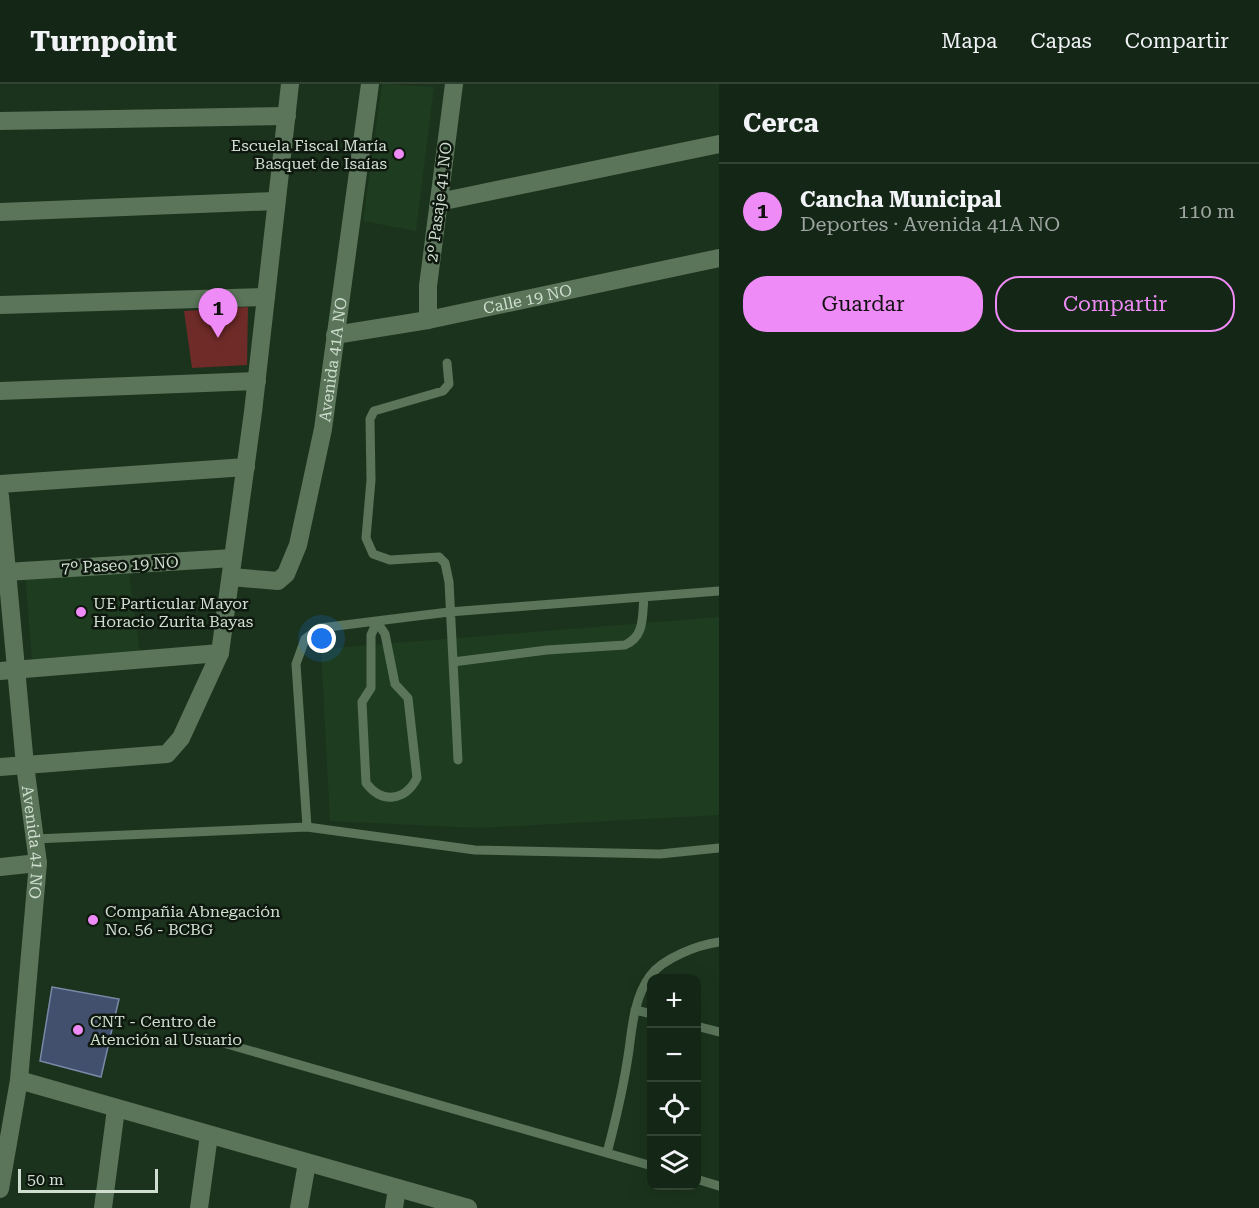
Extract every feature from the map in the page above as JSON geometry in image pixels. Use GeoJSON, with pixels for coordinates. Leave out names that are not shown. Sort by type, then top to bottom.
{"type":"FeatureCollection","features":[{"type":"Feature","properties":{"kind":"street"},"geometry":{"type":"LineString","coordinates":[[0,767],[167,754],[181,738],[220,653],[257,381],[290,84]]}},
{"type":"Feature","properties":{"kind":"street","name":"Avenida 41A NO"},"geometry":{"type":"LineString","coordinates":[[231,577],[278,580],[286,574],[298,544],[323,429],[370,84]]}},
{"type":"Feature","properties":{"kind":"street","name":"2º Pasaje 41 NO"},"geometry":{"type":"LineString","coordinates":[[428,320],[428,286],[454,84]]}},
{"type":"Feature","properties":{"kind":"street"},"geometry":{"type":"LineString","coordinates":[[0,122],[286,116]]}},
{"type":"Feature","properties":{"kind":"street"},"geometry":{"type":"LineString","coordinates":[[439,202],[719,144]]}},
{"type":"Feature","properties":{"kind":"street"},"geometry":{"type":"LineString","coordinates":[[0,212],[276,201]]}},
{"type":"Feature","properties":{"kind":"street","name":"Calle 19 NO"},"geometry":{"type":"LineString","coordinates":[[335,335],[428,320],[719,258]]}},
{"type":"Feature","properties":{"kind":"street"},"geometry":{"type":"LineString","coordinates":[[0,305],[266,297]]}},
{"type":"Feature","properties":{"kind":"street"},"geometry":{"type":"LineString","coordinates":[[0,391],[257,381]]}},
{"type":"Feature","properties":{"kind":"street"},"geometry":{"type":"LineString","coordinates":[[0,484],[246,467]]}},
{"type":"Feature","properties":{"kind":"street","name":"Avenida 41 NO"},"geometry":{"type":"LineString","coordinates":[[0,499],[2,552],[6,572],[9,670],[38,863],[19,1080],[7,1104],[0,1189]]}},
{"type":"Feature","properties":{"kind":"street","name":"7º Paseo 19 NO"},"geometry":{"type":"LineString","coordinates":[[6,572],[233,558]]}},
{"type":"Feature","properties":{"kind":"street"},"geometry":{"type":"LineString","coordinates":[[9,670],[220,653]]}},
{"type":"Feature","properties":{"kind":"street"},"geometry":{"type":"LineString","coordinates":[[0,867],[38,863]]}},
{"type":"Feature","properties":{"kind":"street"},"geometry":{"type":"LineString","coordinates":[[19,1080],[468,1208]]}},
{"type":"Feature","properties":{"kind":"street"},"geometry":{"type":"LineString","coordinates":[[103,1208],[116,1109]]}},
{"type":"Feature","properties":{"kind":"street"},"geometry":{"type":"LineString","coordinates":[[199,1208],[209,1135]]}},
{"type":"Feature","properties":{"kind":"street"},"geometry":{"type":"LineString","coordinates":[[299,1208],[307,1163]]}},
{"type":"Feature","properties":{"kind":"street"},"geometry":{"type":"LineString","coordinates":[[394,1208],[397,1188]]}},
{"type":"Feature","properties":{"kind":"lane"},"geometry":{"type":"LineString","coordinates":[[447,363],[448,384],[443,391],[374,411],[370,419],[370,480],[366,538],[373,554],[390,560],[439,557],[445,563],[449,582],[458,760]]}},
{"type":"Feature","properties":{"kind":"lane"},"geometry":{"type":"LineString","coordinates":[[308,827],[296,664],[305,639],[320,628],[449,612],[719,591]]}},
{"type":"Feature","properties":{"kind":"lane"},"geometry":{"type":"LineString","coordinates":[[453,662],[547,650],[624,645],[634,641],[640,632],[644,597]]}},
{"type":"Feature","properties":{"kind":"lane"},"geometry":{"type":"LineString","coordinates":[[377,622],[386,634],[395,684],[408,698],[417,778],[404,795],[393,798],[382,797],[366,783],[362,702],[370,688],[370,635],[377,622]]}},
{"type":"Feature","properties":{"kind":"lane"},"geometry":{"type":"LineString","coordinates":[[35,839],[308,827],[475,850],[660,854],[719,848]]}},
{"type":"Feature","properties":{"kind":"lane"},"geometry":{"type":"LineString","coordinates":[[607,1153],[620,1103],[635,1010],[650,975],[668,961],[719,942]]}},
{"type":"Feature","properties":{"kind":"lane"},"geometry":{"type":"LineString","coordinates":[[635,1010],[647,1013]]}},
{"type":"Feature","properties":{"kind":"lane"},"geometry":{"type":"LineString","coordinates":[[701,1027],[719,1032]]}},
{"type":"Feature","properties":{"kind":"lane"},"geometry":{"type":"LineString","coordinates":[[206,1038],[647,1165]]}},
{"type":"Feature","properties":{"kind":"lane"},"geometry":{"type":"LineString","coordinates":[[701,1181],[719,1186]]}},
{"type":"Feature","properties":{"kind":"shaded area","name":"Escuela Fiscal María Basquet de Isaías"},"geometry":{"type":"Polygon","coordinates":[[[382,84],[434,87],[416,231],[363,221],[382,84]]]}},
{"type":"Feature","properties":{"kind":"shaded area"},"geometry":{"type":"Polygon","coordinates":[[[248,307],[247,365],[192,368],[184,311],[248,307]]]}},
{"type":"Feature","properties":{"kind":"shaded area","name":"UE Particular Mayor Horacio Zurita Bayas"},"geometry":{"type":"Polygon","coordinates":[[[128,567],[140,652],[32,659],[25,573],[128,567]]]}},
{"type":"Feature","properties":{"kind":"shaded area"},"geometry":{"type":"Polygon","coordinates":[[[719,617],[719,815],[480,828],[330,821],[321,649],[719,617]]]}},
{"type":"Feature","properties":{"kind":"building","name":"CNT - Centro de Atención al Usuario"},"geometry":{"type":"Polygon","coordinates":[[[52,987],[119,999],[101,1077],[40,1061],[52,987]]]}},
{"type":"Feature","properties":{"kind":"place","name":"Escuela Fiscal María Basquet de Isaías"},"geometry":{"type":"Point","coordinates":[399,154]}},
{"type":"Feature","properties":{"kind":"place","name":"Cancha Municipal"},"geometry":{"type":"Point","coordinates":[218,338]}},
{"type":"Feature","properties":{"kind":"place","name":"UE Particular Mayor Horacio Zurita Bayas"},"geometry":{"type":"Point","coordinates":[81,612]}},
{"type":"Feature","properties":{"kind":"place","name":"Compañia Abnegación No. 56 - BCBG"},"geometry":{"type":"Point","coordinates":[93,920]}},
{"type":"Feature","properties":{"kind":"place","name":"CNT - Centro de Atención al Usuario"},"geometry":{"type":"Point","coordinates":[78,1030]}}]}
